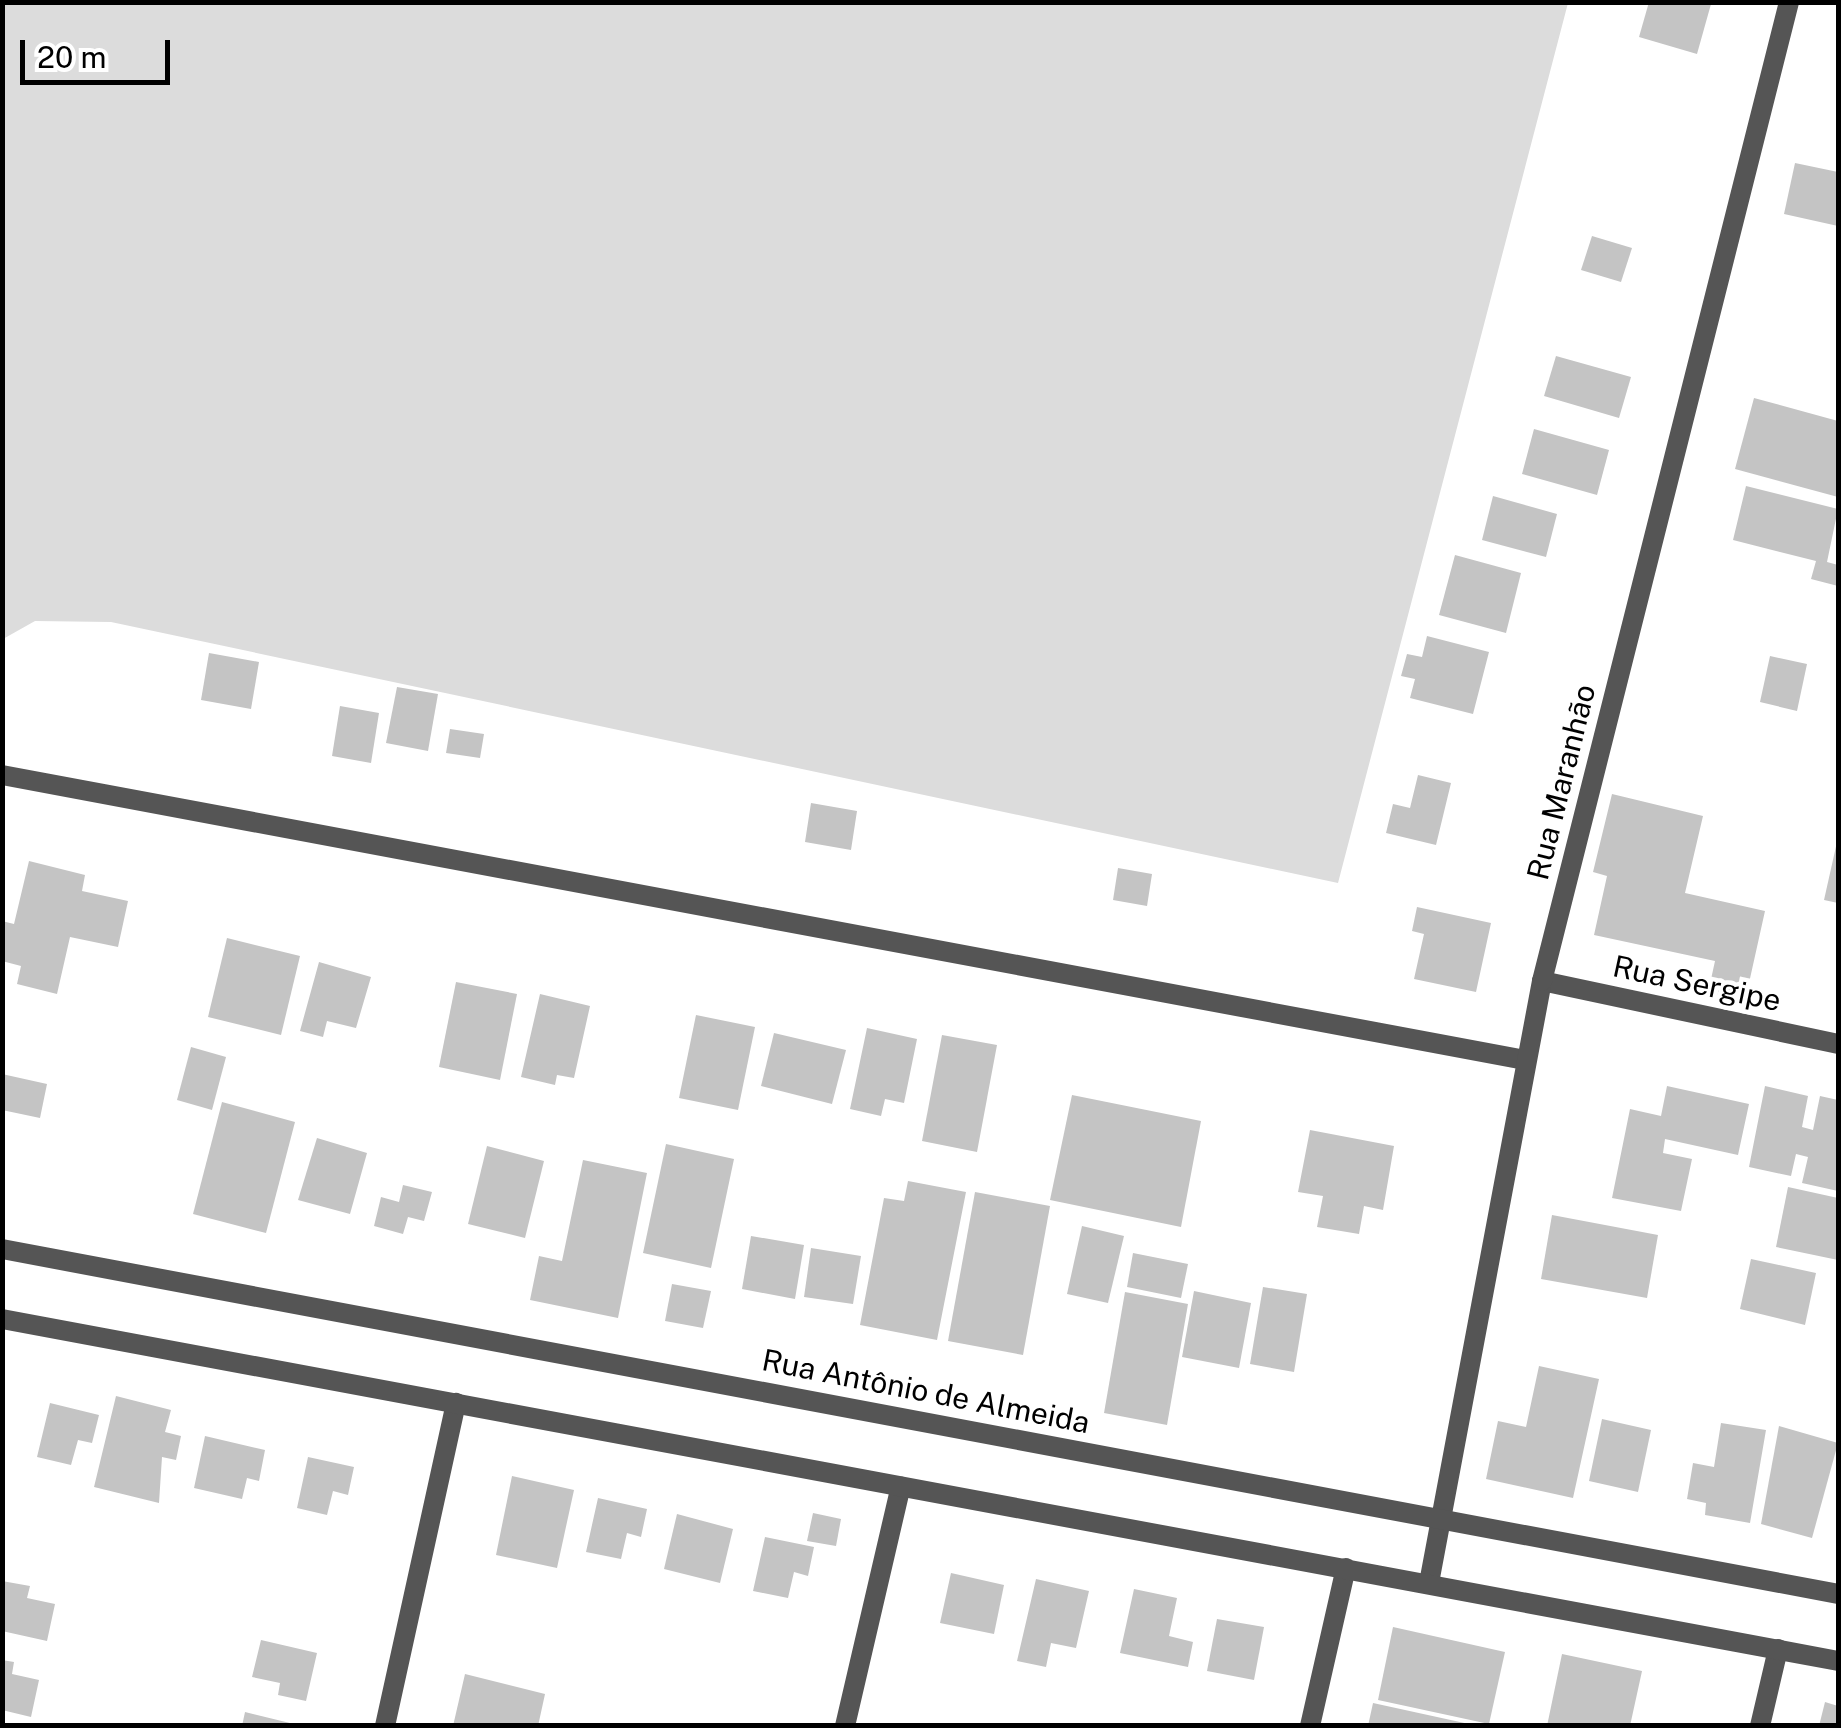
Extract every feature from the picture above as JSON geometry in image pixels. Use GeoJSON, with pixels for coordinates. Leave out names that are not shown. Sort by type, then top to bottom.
{"type":"FeatureCollection","features":[{"type":"Feature","properties":{"kind":"street","name":"Rua Maranhão"},"geometry":{"type":"LineString","coordinates":[[1429,1584],[1542,981],[1789,2]]}},
{"type":"Feature","properties":{"kind":"street"},"geometry":{"type":"LineString","coordinates":[[2,774],[1525,1060]]}},
{"type":"Feature","properties":{"kind":"street","name":"Rua Sergipe"},"geometry":{"type":"LineString","coordinates":[[1542,981],[1838,1044]]}},
{"type":"Feature","properties":{"kind":"street","name":"Rua Antônio de Almeida"},"geometry":{"type":"LineString","coordinates":[[2,1248],[1838,1594]]}},
{"type":"Feature","properties":{"kind":"street"},"geometry":{"type":"LineString","coordinates":[[2,1319],[1838,1661]]}},
{"type":"Feature","properties":{"kind":"street"},"geometry":{"type":"LineString","coordinates":[[386,1726],[456,1402]]}},
{"type":"Feature","properties":{"kind":"street"},"geometry":{"type":"LineString","coordinates":[[845,1726],[901,1486]]}},
{"type":"Feature","properties":{"kind":"street"},"geometry":{"type":"LineString","coordinates":[[1310,1726],[1346,1568]]}},
{"type":"Feature","properties":{"kind":"street"},"geometry":{"type":"LineString","coordinates":[[1760,1726],[1778,1650]]}},
{"type":"Feature","properties":{"kind":"shaded area"},"geometry":{"type":"Polygon","coordinates":[[[3,2],[1568,3],[1338,883],[111,622],[35,621],[3,639],[3,2]]]}},
{"type":"Feature","properties":{"kind":"building"},"geometry":{"type":"Polygon","coordinates":[[[1649,2],[1711,4],[1697,54],[1639,37],[1649,2]]]}},
{"type":"Feature","properties":{"kind":"building"},"geometry":{"type":"Polygon","coordinates":[[[1795,163],[1838,172],[1838,226],[1784,214],[1795,163]]]}},
{"type":"Feature","properties":{"kind":"building"},"geometry":{"type":"Polygon","coordinates":[[[1592,236],[1632,248],[1621,282],[1581,270],[1592,236]]]}},
{"type":"Feature","properties":{"kind":"building"},"geometry":{"type":"Polygon","coordinates":[[[1556,356],[1631,377],[1619,418],[1544,396],[1556,356]]]}},
{"type":"Feature","properties":{"kind":"building"},"geometry":{"type":"Polygon","coordinates":[[[1754,398],[1838,421],[1838,497],[1735,469],[1754,398]]]}},
{"type":"Feature","properties":{"kind":"building"},"geometry":{"type":"Polygon","coordinates":[[[1534,429],[1609,450],[1597,495],[1522,474],[1534,429]]]}},
{"type":"Feature","properties":{"kind":"building"},"geometry":{"type":"Polygon","coordinates":[[[1746,486],[1838,509],[1827,562],[1838,565],[1838,586],[1811,579],[1816,561],[1733,540],[1746,486]]]}},
{"type":"Feature","properties":{"kind":"building"},"geometry":{"type":"Polygon","coordinates":[[[1493,496],[1557,514],[1546,557],[1482,540],[1493,496]]]}},
{"type":"Feature","properties":{"kind":"building"},"geometry":{"type":"Polygon","coordinates":[[[1455,555],[1521,573],[1506,633],[1439,615],[1455,555]]]}},
{"type":"Feature","properties":{"kind":"building"},"geometry":{"type":"Polygon","coordinates":[[[1427,636],[1489,652],[1473,714],[1410,698],[1415,679],[1401,676],[1407,654],[1422,657],[1427,636]]]}},
{"type":"Feature","properties":{"kind":"building"},"geometry":{"type":"Polygon","coordinates":[[[209,653],[259,662],[251,709],[201,700],[209,653]]]}},
{"type":"Feature","properties":{"kind":"building"},"geometry":{"type":"Polygon","coordinates":[[[1770,656],[1807,664],[1797,711],[1760,702],[1770,656]]]}},
{"type":"Feature","properties":{"kind":"building"},"geometry":{"type":"Polygon","coordinates":[[[397,687],[438,694],[428,751],[386,743],[397,687]]]}},
{"type":"Feature","properties":{"kind":"building"},"geometry":{"type":"Polygon","coordinates":[[[340,706],[379,713],[371,763],[332,756],[340,706]]]}},
{"type":"Feature","properties":{"kind":"building"},"geometry":{"type":"Polygon","coordinates":[[[450,729],[484,734],[480,758],[446,753],[450,729]]]}},
{"type":"Feature","properties":{"kind":"building"},"geometry":{"type":"Polygon","coordinates":[[[1418,775],[1451,783],[1436,845],[1386,833],[1393,804],[1410,808],[1418,775]]]}},
{"type":"Feature","properties":{"kind":"building"},"geometry":{"type":"Polygon","coordinates":[[[1612,794],[1703,816],[1685,893],[1765,911],[1745,1001],[1708,993],[1715,961],[1594,935],[1607,876],[1593,872],[1612,794]]]}},
{"type":"Feature","properties":{"kind":"building"},"geometry":{"type":"Polygon","coordinates":[[[811,803],[857,811],[851,850],[805,842],[811,803]]]}},
{"type":"Feature","properties":{"kind":"building"},"geometry":{"type":"Polygon","coordinates":[[[1838,842],[1838,903],[1824,900],[1838,842]]]}},
{"type":"Feature","properties":{"kind":"building"},"geometry":{"type":"Polygon","coordinates":[[[29,861],[85,875],[82,891],[128,901],[118,947],[70,937],[57,994],[17,984],[21,966],[2,961],[2,921],[14,924],[29,861]]]}},
{"type":"Feature","properties":{"kind":"building"},"geometry":{"type":"Polygon","coordinates":[[[1118,868],[1152,874],[1147,906],[1113,900],[1118,868]]]}},
{"type":"Feature","properties":{"kind":"building"},"geometry":{"type":"Polygon","coordinates":[[[1417,907],[1491,923],[1476,992],[1414,979],[1424,934],[1412,931],[1417,907]]]}},
{"type":"Feature","properties":{"kind":"building"},"geometry":{"type":"Polygon","coordinates":[[[227,938],[300,956],[281,1035],[208,1017],[227,938]]]}},
{"type":"Feature","properties":{"kind":"building"},"geometry":{"type":"Polygon","coordinates":[[[319,962],[371,977],[356,1028],[327,1021],[323,1037],[300,1031],[319,962]]]}},
{"type":"Feature","properties":{"kind":"building"},"geometry":{"type":"Polygon","coordinates":[[[456,982],[517,994],[500,1080],[439,1067],[456,982]]]}},
{"type":"Feature","properties":{"kind":"building"},"geometry":{"type":"Polygon","coordinates":[[[540,994],[590,1006],[574,1078],[557,1075],[555,1085],[521,1077],[540,994]]]}},
{"type":"Feature","properties":{"kind":"building"},"geometry":{"type":"Polygon","coordinates":[[[696,1015],[755,1027],[738,1110],[679,1098],[696,1015]]]}},
{"type":"Feature","properties":{"kind":"building"},"geometry":{"type":"Polygon","coordinates":[[[867,1028],[917,1039],[904,1103],[885,1099],[881,1116],[850,1109],[867,1028]]]}},
{"type":"Feature","properties":{"kind":"building"},"geometry":{"type":"Polygon","coordinates":[[[774,1033],[846,1050],[832,1104],[761,1086],[774,1033]]]}},
{"type":"Feature","properties":{"kind":"building"},"geometry":{"type":"Polygon","coordinates":[[[942,1035],[997,1045],[977,1152],[922,1141],[942,1035]]]}},
{"type":"Feature","properties":{"kind":"building"},"geometry":{"type":"Polygon","coordinates":[[[191,1047],[226,1057],[212,1110],[177,1100],[191,1047]]]}},
{"type":"Feature","properties":{"kind":"building"},"geometry":{"type":"Polygon","coordinates":[[[2,1074],[47,1084],[40,1118],[2,1110],[2,1074]]]}},
{"type":"Feature","properties":{"kind":"building"},"geometry":{"type":"Polygon","coordinates":[[[1667,1086],[1749,1104],[1738,1155],[1665,1139],[1663,1153],[1692,1159],[1681,1211],[1612,1198],[1630,1109],[1661,1116],[1667,1086]]]}},
{"type":"Feature","properties":{"kind":"building"},"geometry":{"type":"Polygon","coordinates":[[[1765,1086],[1808,1096],[1802,1127],[1813,1130],[1820,1096],[1838,1100],[1838,1191],[1802,1183],[1808,1157],[1796,1154],[1791,1176],[1749,1167],[1765,1086]]]}},
{"type":"Feature","properties":{"kind":"building"},"geometry":{"type":"Polygon","coordinates":[[[1072,1095],[1201,1121],[1181,1227],[1050,1200],[1072,1095]]]}},
{"type":"Feature","properties":{"kind":"building"},"geometry":{"type":"Polygon","coordinates":[[[222,1102],[295,1122],[266,1233],[193,1214],[222,1102]]]}},
{"type":"Feature","properties":{"kind":"building"},"geometry":{"type":"Polygon","coordinates":[[[1310,1130],[1394,1146],[1383,1210],[1364,1206],[1359,1234],[1317,1227],[1323,1196],[1298,1192],[1310,1130]]]}},
{"type":"Feature","properties":{"kind":"building"},"geometry":{"type":"Polygon","coordinates":[[[317,1138],[367,1153],[350,1214],[298,1200],[317,1138]]]}},
{"type":"Feature","properties":{"kind":"building"},"geometry":{"type":"Polygon","coordinates":[[[666,1144],[734,1159],[711,1268],[643,1253],[666,1144]]]}},
{"type":"Feature","properties":{"kind":"building"},"geometry":{"type":"Polygon","coordinates":[[[487,1146],[544,1161],[525,1238],[468,1224],[487,1146]]]}},
{"type":"Feature","properties":{"kind":"building"},"geometry":{"type":"Polygon","coordinates":[[[583,1160],[647,1173],[618,1318],[530,1300],[539,1256],[562,1261],[583,1160]]]}},
{"type":"Feature","properties":{"kind":"building"},"geometry":{"type":"Polygon","coordinates":[[[908,1181],[966,1192],[937,1340],[860,1325],[884,1198],[904,1201],[908,1181]]]}},
{"type":"Feature","properties":{"kind":"building"},"geometry":{"type":"Polygon","coordinates":[[[403,1185],[432,1192],[424,1221],[408,1217],[403,1234],[374,1226],[381,1197],[399,1202],[403,1185]]]}},
{"type":"Feature","properties":{"kind":"building"},"geometry":{"type":"Polygon","coordinates":[[[1788,1187],[1838,1198],[1838,1260],[1776,1247],[1788,1187]]]}},
{"type":"Feature","properties":{"kind":"building"},"geometry":{"type":"Polygon","coordinates":[[[975,1192],[1050,1206],[1023,1355],[948,1341],[975,1192]]]}},
{"type":"Feature","properties":{"kind":"building"},"geometry":{"type":"Polygon","coordinates":[[[1552,1215],[1658,1235],[1647,1298],[1541,1279],[1552,1215]]]}},
{"type":"Feature","properties":{"kind":"building"},"geometry":{"type":"Polygon","coordinates":[[[1082,1226],[1124,1236],[1108,1303],[1067,1294],[1082,1226]]]}},
{"type":"Feature","properties":{"kind":"building"},"geometry":{"type":"Polygon","coordinates":[[[751,1236],[804,1245],[795,1299],[742,1289],[751,1236]]]}},
{"type":"Feature","properties":{"kind":"building"},"geometry":{"type":"Polygon","coordinates":[[[811,1248],[861,1256],[853,1304],[804,1297],[811,1248]]]}},
{"type":"Feature","properties":{"kind":"building"},"geometry":{"type":"Polygon","coordinates":[[[1133,1253],[1188,1264],[1181,1298],[1127,1287],[1133,1253]]]}},
{"type":"Feature","properties":{"kind":"building"},"geometry":{"type":"Polygon","coordinates":[[[1751,1259],[1816,1273],[1805,1325],[1740,1309],[1751,1259]]]}},
{"type":"Feature","properties":{"kind":"building"},"geometry":{"type":"Polygon","coordinates":[[[672,1284],[711,1291],[703,1328],[665,1321],[672,1284]]]}},
{"type":"Feature","properties":{"kind":"building"},"geometry":{"type":"Polygon","coordinates":[[[1263,1287],[1307,1294],[1294,1372],[1250,1364],[1263,1287]]]}},
{"type":"Feature","properties":{"kind":"building"},"geometry":{"type":"Polygon","coordinates":[[[1194,1291],[1251,1303],[1239,1368],[1182,1357],[1194,1291]]]}},
{"type":"Feature","properties":{"kind":"building"},"geometry":{"type":"Polygon","coordinates":[[[1125,1292],[1188,1304],[1167,1425],[1104,1413],[1125,1292]]]}},
{"type":"Feature","properties":{"kind":"building"},"geometry":{"type":"Polygon","coordinates":[[[1539,1366],[1599,1379],[1573,1498],[1486,1479],[1498,1421],[1526,1427],[1539,1366]]]}},
{"type":"Feature","properties":{"kind":"building"},"geometry":{"type":"Polygon","coordinates":[[[116,1396],[171,1410],[165,1432],[181,1436],[176,1460],[162,1457],[159,1503],[94,1487],[116,1396]]]}},
{"type":"Feature","properties":{"kind":"building"},"geometry":{"type":"Polygon","coordinates":[[[50,1403],[99,1415],[92,1443],[78,1440],[71,1465],[37,1457],[50,1403]]]}},
{"type":"Feature","properties":{"kind":"building"},"geometry":{"type":"Polygon","coordinates":[[[1602,1419],[1651,1430],[1638,1492],[1589,1481],[1602,1419]]]}},
{"type":"Feature","properties":{"kind":"building"},"geometry":{"type":"Polygon","coordinates":[[[1721,1423],[1766,1430],[1750,1523],[1705,1515],[1706,1503],[1687,1499],[1693,1463],[1714,1467],[1721,1423]]]}},
{"type":"Feature","properties":{"kind":"building"},"geometry":{"type":"Polygon","coordinates":[[[1779,1426],[1838,1443],[1812,1538],[1761,1524],[1779,1426]]]}},
{"type":"Feature","properties":{"kind":"building"},"geometry":{"type":"Polygon","coordinates":[[[205,1436],[265,1450],[259,1481],[247,1478],[242,1499],[194,1488],[205,1436]]]}},
{"type":"Feature","properties":{"kind":"building"},"geometry":{"type":"Polygon","coordinates":[[[308,1457],[354,1467],[348,1495],[333,1491],[327,1515],[297,1508],[308,1457]]]}},
{"type":"Feature","properties":{"kind":"building"},"geometry":{"type":"Polygon","coordinates":[[[512,1476],[574,1490],[557,1568],[496,1555],[512,1476]]]}},
{"type":"Feature","properties":{"kind":"building"},"geometry":{"type":"Polygon","coordinates":[[[598,1498],[647,1509],[641,1537],[627,1533],[621,1559],[586,1552],[598,1498]]]}},
{"type":"Feature","properties":{"kind":"building"},"geometry":{"type":"Polygon","coordinates":[[[813,1513],[841,1519],[836,1546],[807,1541],[813,1513]]]}},
{"type":"Feature","properties":{"kind":"building"},"geometry":{"type":"Polygon","coordinates":[[[677,1514],[733,1529],[720,1583],[664,1569],[677,1514]]]}},
{"type":"Feature","properties":{"kind":"building"},"geometry":{"type":"Polygon","coordinates":[[[765,1537],[814,1547],[808,1576],[794,1572],[788,1598],[753,1591],[765,1537]]]}},
{"type":"Feature","properties":{"kind":"building"},"geometry":{"type":"Polygon","coordinates":[[[951,1573],[1004,1585],[994,1634],[940,1623],[951,1573]]]}},
{"type":"Feature","properties":{"kind":"building"},"geometry":{"type":"Polygon","coordinates":[[[1036,1579],[1089,1591],[1076,1648],[1051,1643],[1046,1667],[1017,1661],[1036,1579]]]}},
{"type":"Feature","properties":{"kind":"building"},"geometry":{"type":"Polygon","coordinates":[[[2,1581],[30,1586],[27,1598],[55,1604],[47,1641],[2,1631],[2,1581]]]}},
{"type":"Feature","properties":{"kind":"building"},"geometry":{"type":"Polygon","coordinates":[[[1134,1589],[1177,1598],[1169,1636],[1193,1642],[1188,1667],[1120,1653],[1134,1589]]]}},
{"type":"Feature","properties":{"kind":"building"},"geometry":{"type":"Polygon","coordinates":[[[1217,1619],[1264,1627],[1254,1680],[1207,1671],[1217,1619]]]}},
{"type":"Feature","properties":{"kind":"building"},"geometry":{"type":"Polygon","coordinates":[[[1393,1627],[1505,1652],[1489,1724],[1378,1700],[1393,1627]]]}},
{"type":"Feature","properties":{"kind":"building"},"geometry":{"type":"Polygon","coordinates":[[[261,1640],[317,1653],[306,1701],[278,1695],[280,1683],[252,1677],[261,1640]]]}},
{"type":"Feature","properties":{"kind":"building"},"geometry":{"type":"Polygon","coordinates":[[[1562,1654],[1642,1671],[1630,1726],[1547,1726],[1562,1654]]]}},
{"type":"Feature","properties":{"kind":"building"},"geometry":{"type":"Polygon","coordinates":[[[2,1660],[14,1662],[12,1674],[39,1680],[31,1717],[2,1710],[2,1660]]]}},
{"type":"Feature","properties":{"kind":"building"},"geometry":{"type":"Polygon","coordinates":[[[465,1674],[545,1694],[538,1726],[453,1726],[465,1674]]]}},
{"type":"Feature","properties":{"kind":"building"},"geometry":{"type":"Polygon","coordinates":[[[1825,1702],[1838,1706],[1838,1726],[1819,1726],[1825,1702]]]}},
{"type":"Feature","properties":{"kind":"building"},"geometry":{"type":"Polygon","coordinates":[[[1373,1703],[1469,1724],[1469,1726],[1368,1726],[1373,1703]]]}},
{"type":"Feature","properties":{"kind":"building"},"geometry":{"type":"Polygon","coordinates":[[[245,1712],[294,1724],[294,1726],[242,1726],[245,1712]]]}}]}
